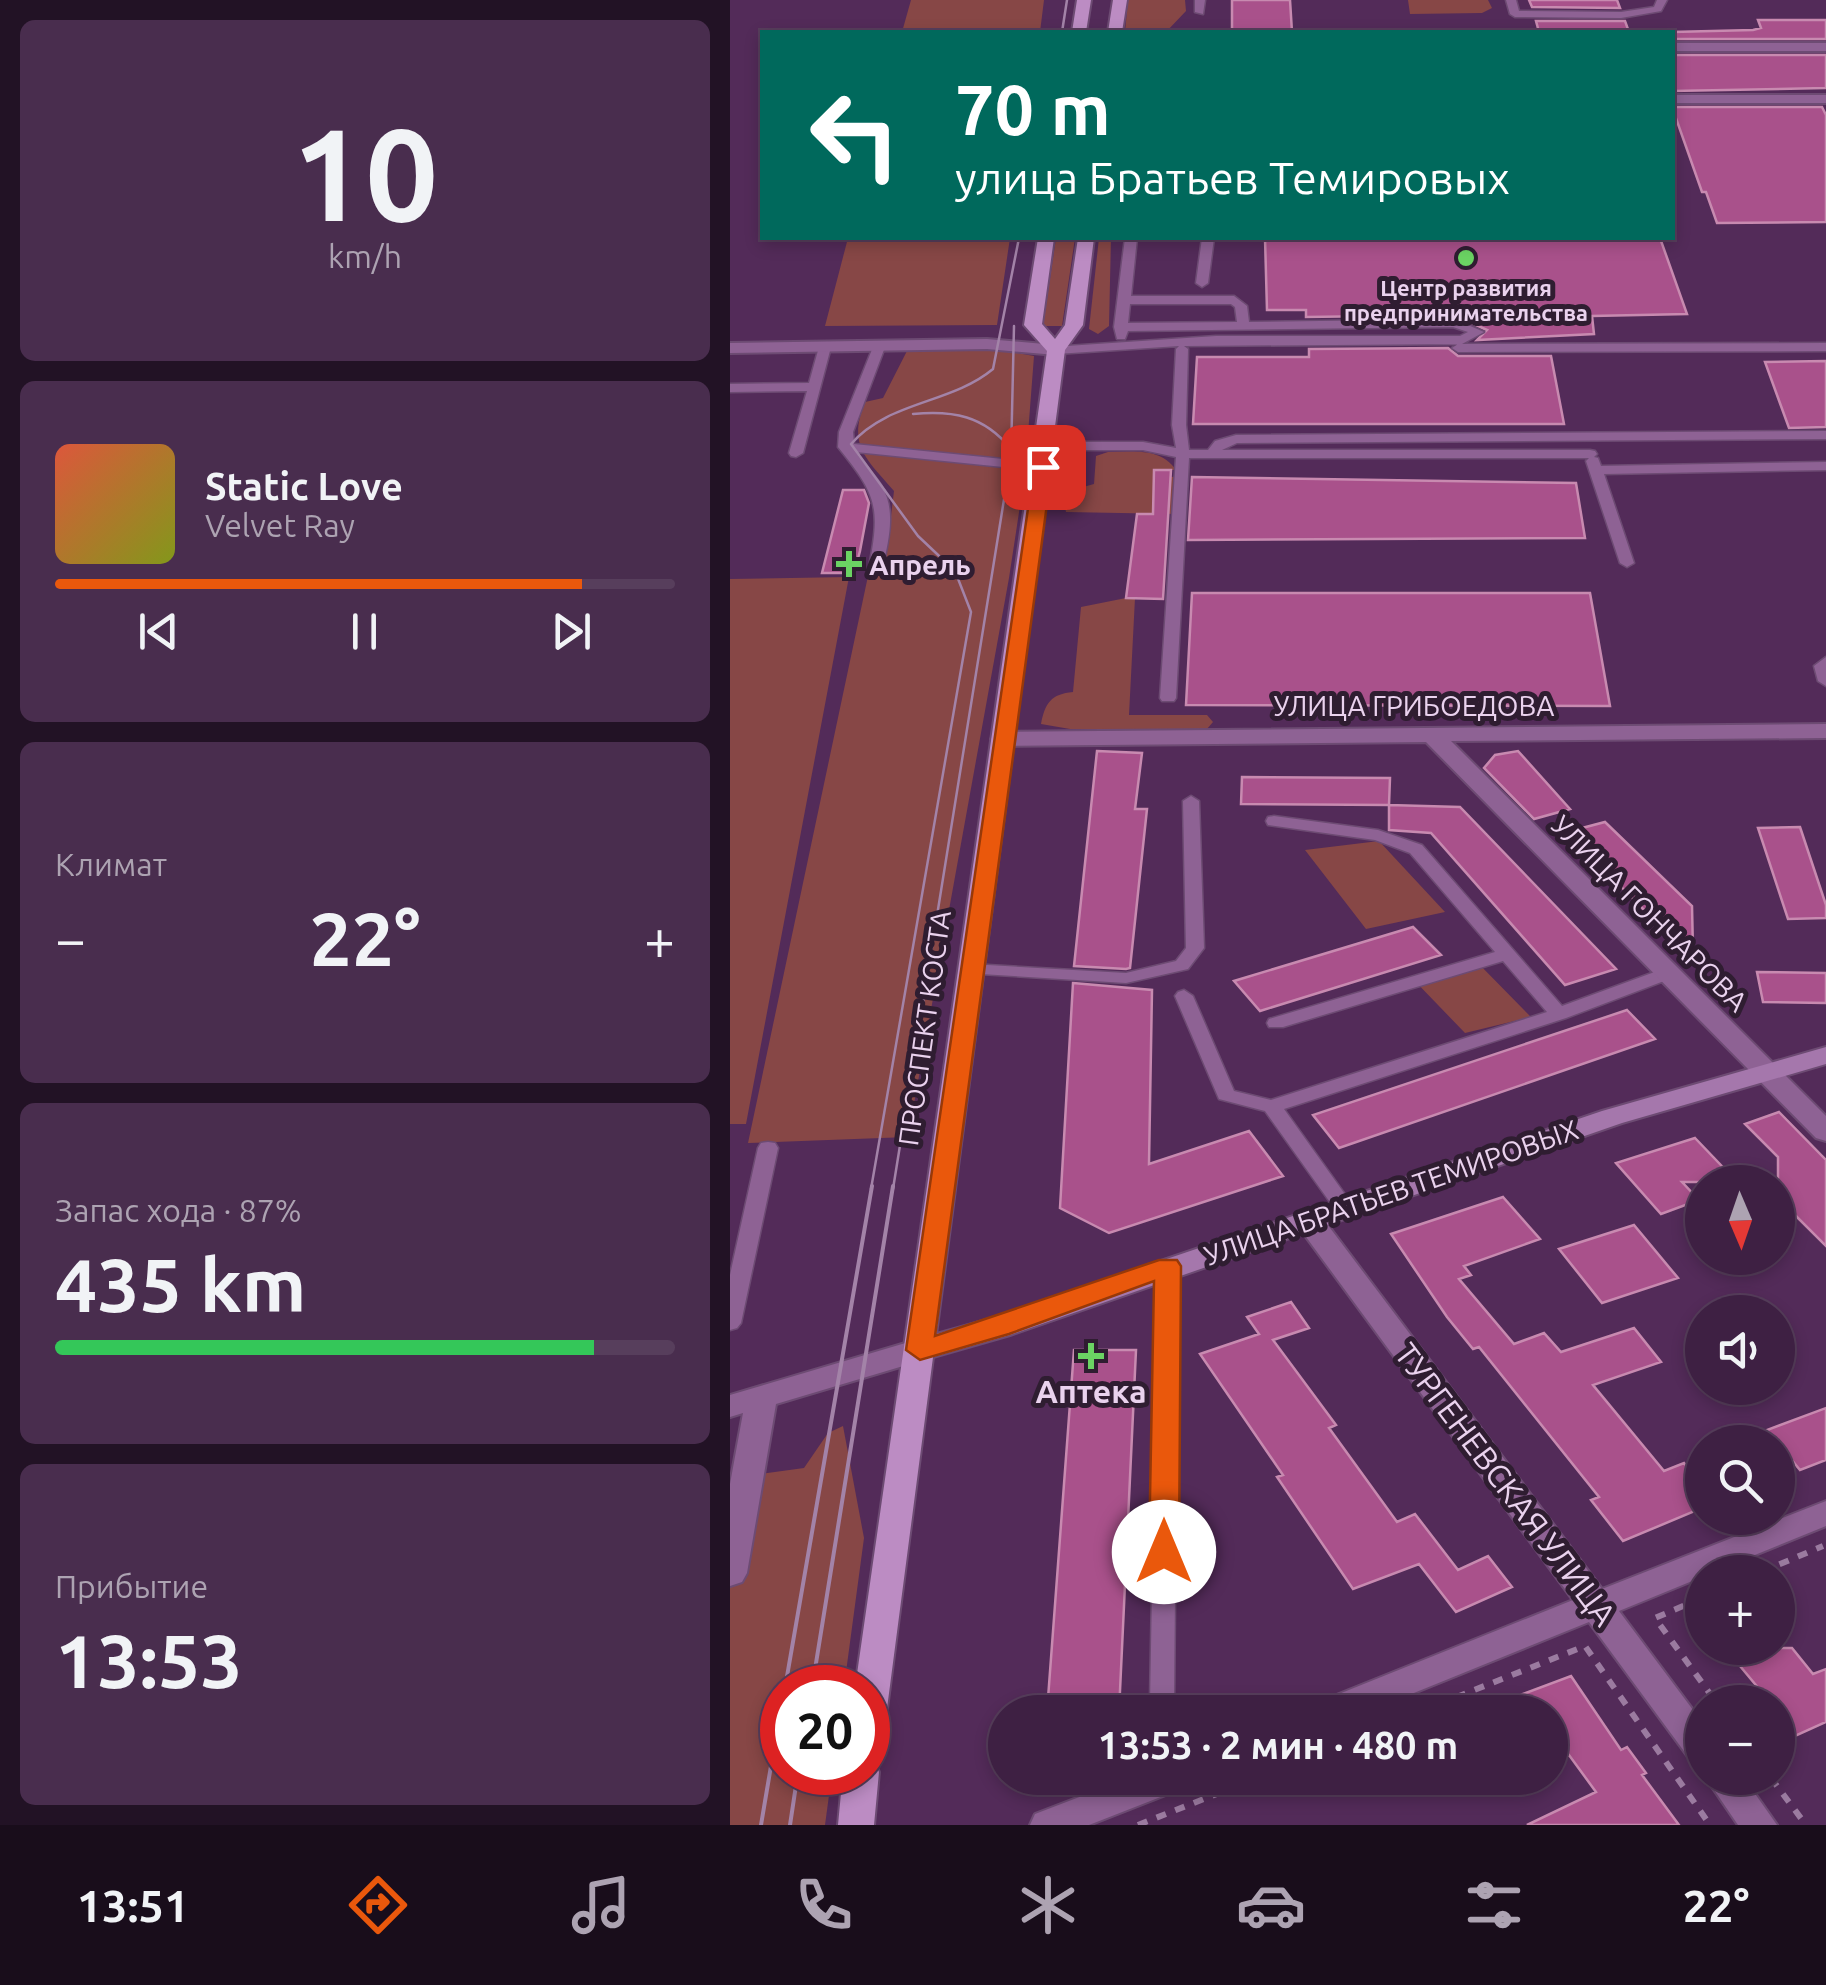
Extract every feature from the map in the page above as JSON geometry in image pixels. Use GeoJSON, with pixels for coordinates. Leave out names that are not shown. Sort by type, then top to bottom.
{"type":"FeatureCollection","features":[{"type":"Feature","properties":{"kind":"main road"},"geometry":{"type":"LineString","coordinates":[[1078,30],[1084,0]]}},
{"type":"Feature","properties":{"kind":"main road"},"geometry":{"type":"LineString","coordinates":[[1115,30],[1120,0]]}},
{"type":"Feature","properties":{"kind":"main road"},"geometry":{"type":"LineString","coordinates":[[1046,240],[1033,325],[1056,350]]}},
{"type":"Feature","properties":{"kind":"main road","name":"ПРОСПЕКТ КОСТА"},"geometry":{"type":"LineString","coordinates":[[875,1665],[1056,350],[1074,325],[1086,240]]}},
{"type":"Feature","properties":{"kind":"main road"},"geometry":{"type":"LineString","coordinates":[[856,1825],[859,1795]]}},
{"type":"Feature","properties":{"kind":"street"},"geometry":{"type":"LineString","coordinates":[[1675,48],[1826,46]]}},
{"type":"Feature","properties":{"kind":"street"},"geometry":{"type":"LineString","coordinates":[[1675,99],[1826,99]]}},
{"type":"Feature","properties":{"kind":"street"},"geometry":{"type":"LineString","coordinates":[[730,348],[986,344],[1056,350]]}},
{"type":"Feature","properties":{"kind":"street","name":"УЛИЦА ГРИБОЕДОВА"},"geometry":{"type":"LineString","coordinates":[[1002,739],[1826,731]]}},
{"type":"Feature","properties":{"kind":"street","name":"УЛИЦА ГОНЧАРОВА"},"geometry":{"type":"LineString","coordinates":[[1432,735],[1826,1132]]}},
{"type":"Feature","properties":{"kind":"street","name":"УЛИЦА БРАТЬЕВ ТЕМИРОВЫХ"},"geometry":{"type":"LineString","coordinates":[[730,1406],[999,1327],[1344,1207],[1766,1071],[1826,1056]]}},
{"type":"Feature","properties":{"kind":"street","name":"ТУРГЕНЕВСКАЯ УЛИЦА"},"geometry":{"type":"LineString","coordinates":[[1308,1219],[1685,1725]]}},
{"type":"Feature","properties":{"kind":"street"},"geometry":{"type":"LineString","coordinates":[[730,1573],[762,1398]]}},
{"type":"Feature","properties":{"kind":"street"},"geometry":{"type":"LineString","coordinates":[[1373,1695],[1826,1513]]}},
{"type":"Feature","properties":{"kind":"street"},"geometry":{"type":"LineString","coordinates":[[1048,1825],[1125,1795]]}},
{"type":"Feature","properties":{"kind":"street"},"geometry":{"type":"LineString","coordinates":[[1737,1795],[1759,1825]]}},
{"type":"Feature","properties":{"kind":"lane"},"geometry":{"type":"LineString","coordinates":[[1511,0],[1515,14],[1658,10],[1662,0]]}},
{"type":"Feature","properties":{"kind":"lane"},"geometry":{"type":"LineString","coordinates":[[1123,348],[1120,328],[1131,240]]}},
{"type":"Feature","properties":{"kind":"lane"},"geometry":{"type":"LineString","coordinates":[[1202,284],[1208,240]]}},
{"type":"Feature","properties":{"kind":"lane"},"geometry":{"type":"LineString","coordinates":[[1126,300],[1234,300],[1242,306],[1243,324]]}},
{"type":"Feature","properties":{"kind":"lane"},"geometry":{"type":"LineString","coordinates":[[1120,328],[1454,323],[1474,326],[1478,332],[1462,340],[1216,340],[1123,348]]}},
{"type":"Feature","properties":{"kind":"lane"},"geometry":{"type":"LineString","coordinates":[[876,567],[882,532],[880,496],[845,447],[846,432],[879,347]]}},
{"type":"Feature","properties":{"kind":"lane"},"geometry":{"type":"LineString","coordinates":[[796,453],[825,348]]}},
{"type":"Feature","properties":{"kind":"lane"},"geometry":{"type":"LineString","coordinates":[[1056,350],[1826,348]]}},
{"type":"Feature","properties":{"kind":"lane"},"geometry":{"type":"LineString","coordinates":[[1168,698],[1183,454],[1178,426],[1182,349]]}},
{"type":"Feature","properties":{"kind":"lane"},"geometry":{"type":"LineString","coordinates":[[730,388],[814,387]]}},
{"type":"Feature","properties":{"kind":"lane"},"geometry":{"type":"LineString","coordinates":[[1212,454],[1220,444],[1236,439],[1826,434]]}},
{"type":"Feature","properties":{"kind":"lane"},"geometry":{"type":"LineString","coordinates":[[1586,437],[1626,563]]}},
{"type":"Feature","properties":{"kind":"lane"},"geometry":{"type":"LineString","coordinates":[[845,447],[1044,457],[1144,446],[1183,454],[1590,454]]}},
{"type":"Feature","properties":{"kind":"lane"},"geometry":{"type":"LineString","coordinates":[[1596,470],[1826,466]]}},
{"type":"Feature","properties":{"kind":"lane"},"geometry":{"type":"LineString","coordinates":[[1826,662],[1822,666],[1826,681]]}},
{"type":"Feature","properties":{"kind":"lane"},"geometry":{"type":"LineString","coordinates":[[970,969],[1126,978],[1182,965],[1195,948],[1190,801]]}},
{"type":"Feature","properties":{"kind":"lane"},"geometry":{"type":"LineString","coordinates":[[1274,820],[1378,835],[1416,849],[1559,1014]]}},
{"type":"Feature","properties":{"kind":"lane"},"geometry":{"type":"LineString","coordinates":[[1276,1023],[1507,954]]}},
{"type":"Feature","properties":{"kind":"lane"},"geometry":{"type":"LineString","coordinates":[[1184,996],[1226,1095],[1272,1106],[1559,1014],[1666,974]]}},
{"type":"Feature","properties":{"kind":"lane"},"geometry":{"type":"LineString","coordinates":[[1272,1106],[1344,1207]]}},
{"type":"Feature","properties":{"kind":"lane"},"geometry":{"type":"LineString","coordinates":[[730,1323],[768,1148]]}},
{"type":"Feature","properties":{"kind":"lane"},"geometry":{"type":"LineString","coordinates":[[1162,1695],[1168,1266]]}},
{"type":"Feature","properties":{"kind":"path"},"geometry":{"type":"LineString","coordinates":[[1795,1558],[1826,1545]]}},
{"type":"Feature","properties":{"kind":"path"},"geometry":{"type":"LineString","coordinates":[[1685,1605],[1654,1618],[1685,1660]]}},
{"type":"Feature","properties":{"kind":"path"},"geometry":{"type":"LineString","coordinates":[[1462,1695],[1584,1646],[1710,1825]]}},
{"type":"Feature","properties":{"kind":"path"},"geometry":{"type":"LineString","coordinates":[[1138,1825],[1213,1795]]}},
{"type":"Feature","properties":{"kind":"path"},"geometry":{"type":"LineString","coordinates":[[1784,1795],[1806,1825]]}},
{"type":"Feature","properties":{"kind":"shaded area"},"geometry":{"type":"Polygon","coordinates":[[[911,0],[1044,0],[1040,30],[903,30],[911,0]]]}},
{"type":"Feature","properties":{"kind":"shaded area"},"geometry":{"type":"Polygon","coordinates":[[[1128,0],[1185,0],[1186,11],[1168,30],[1125,30],[1128,0]]]}},
{"type":"Feature","properties":{"kind":"shaded area"},"geometry":{"type":"Polygon","coordinates":[[[1408,0],[1488,0],[1492,8],[1482,13],[1410,14],[1408,0]]]}},
{"type":"Feature","properties":{"kind":"shaded area"},"geometry":{"type":"Polygon","coordinates":[[[847,240],[1010,240],[997,325],[825,326],[847,240]]]}},
{"type":"Feature","properties":{"kind":"shaded area"},"geometry":{"type":"Polygon","coordinates":[[[1056,240],[1075,240],[1062,326],[1043,326],[1056,240]]]}},
{"type":"Feature","properties":{"kind":"shaded area"},"geometry":{"type":"Polygon","coordinates":[[[1099,240],[1111,240],[1109,326],[1098,334],[1089,329],[1099,240]]]}},
{"type":"Feature","properties":{"kind":"shaded area"},"geometry":{"type":"Polygon","coordinates":[[[979,346],[1034,356],[1025,473],[908,1137],[748,1143],[868,576],[885,566],[894,491],[863,451],[858,430],[860,417],[865,402],[883,398],[908,349],[979,346]]]}},
{"type":"Feature","properties":{"kind":"shaded area"},"geometry":{"type":"Polygon","coordinates":[[[1108,452],[1145,452],[1170,463],[1176,470],[1154,470],[1154,476],[1176,477],[1175,514],[1066,512],[1064,502],[1069,491],[1094,484],[1096,456],[1108,452]]]}},
{"type":"Feature","properties":{"kind":"shaded area"},"geometry":{"type":"Polygon","coordinates":[[[849,577],[746,1124],[730,1124],[730,579],[849,577]]]}},
{"type":"Feature","properties":{"kind":"shaded area"},"geometry":{"type":"Polygon","coordinates":[[[1135,598],[1129,715],[1207,715],[1213,722],[1207,729],[1070,729],[1041,724],[1050,701],[1073,692],[1081,607],[1135,598]]]}},
{"type":"Feature","properties":{"kind":"shaded area"},"geometry":{"type":"Polygon","coordinates":[[[1379,841],[1445,912],[1366,929],[1305,850],[1379,841]]]}},
{"type":"Feature","properties":{"kind":"shaded area"},"geometry":{"type":"Polygon","coordinates":[[[1475,960],[1531,1017],[1465,1033],[1411,977],[1475,960]]]}},
{"type":"Feature","properties":{"kind":"shaded area"},"geometry":{"type":"Polygon","coordinates":[[[843,1426],[864,1538],[847,1665],[760,1665],[760,1795],[829,1795],[825,1825],[730,1825],[730,1478],[804,1468],[828,1433],[843,1426]]]}},
{"type":"Feature","properties":{"kind":"building"},"geometry":{"type":"Polygon","coordinates":[[[1232,0],[1290,0],[1292,30],[1232,30],[1232,0]]]}},
{"type":"Feature","properties":{"kind":"building"},"geometry":{"type":"Polygon","coordinates":[[[1529,0],[1617,0],[1620,8],[1532,7],[1529,0]]]}},
{"type":"Feature","properties":{"kind":"building"},"geometry":{"type":"Polygon","coordinates":[[[1758,20],[1826,20],[1826,39],[1675,39],[1675,32],[1761,28],[1758,20]]]}},
{"type":"Feature","properties":{"kind":"building"},"geometry":{"type":"Polygon","coordinates":[[[1536,21],[1625,21],[1628,30],[1538,30],[1536,21]]]}},
{"type":"Feature","properties":{"kind":"building"},"geometry":{"type":"Polygon","coordinates":[[[1675,55],[1826,55],[1826,88],[1675,91],[1675,55]]]}},
{"type":"Feature","properties":{"kind":"building"},"geometry":{"type":"Polygon","coordinates":[[[1675,107],[1822,107],[1826,115],[1826,222],[1717,223],[1706,192],[1702,192],[1675,107]]]}},
{"type":"Feature","properties":{"kind":"building"},"geometry":{"type":"Polygon","coordinates":[[[1265,240],[1661,240],[1687,314],[1592,316],[1594,334],[1477,340],[1487,330],[1454,315],[1306,317],[1306,310],[1267,310],[1265,240]]]}},
{"type":"Feature","properties":{"kind":"building"},"geometry":{"type":"Polygon","coordinates":[[[1448,348],[1458,356],[1551,356],[1564,424],[1193,424],[1197,357],[1309,357],[1309,349],[1448,348]]]}},
{"type":"Feature","properties":{"kind":"building"},"geometry":{"type":"Polygon","coordinates":[[[1826,361],[1826,427],[1789,428],[1765,362],[1826,361]]]}},
{"type":"Feature","properties":{"kind":"building"},"geometry":{"type":"Polygon","coordinates":[[[1154,470],[1171,470],[1163,599],[1126,598],[1137,514],[1153,514],[1154,470]]]}},
{"type":"Feature","properties":{"kind":"building"},"geometry":{"type":"Polygon","coordinates":[[[1192,477],[1576,483],[1585,538],[1188,540],[1192,477]]]}},
{"type":"Feature","properties":{"kind":"building"},"geometry":{"type":"Polygon","coordinates":[[[843,490],[864,490],[869,503],[860,551],[854,573],[822,573],[843,490]]]}},
{"type":"Feature","properties":{"kind":"building"},"geometry":{"type":"Polygon","coordinates":[[[1192,593],[1590,593],[1610,706],[1186,705],[1192,593]]]}},
{"type":"Feature","properties":{"kind":"building"},"geometry":{"type":"Polygon","coordinates":[[[1097,751],[1142,753],[1135,809],[1147,809],[1130,968],[1126,969],[1074,966],[1097,751]]]}},
{"type":"Feature","properties":{"kind":"building"},"geometry":{"type":"Polygon","coordinates":[[[1518,751],[1570,809],[1534,819],[1484,768],[1495,755],[1518,751]]]}},
{"type":"Feature","properties":{"kind":"building"},"geometry":{"type":"Polygon","coordinates":[[[1242,777],[1390,778],[1389,805],[1241,804],[1242,777]]]}},
{"type":"Feature","properties":{"kind":"building"},"geometry":{"type":"Polygon","coordinates":[[[1389,805],[1460,807],[1616,969],[1565,985],[1431,833],[1389,830],[1389,805]]]}},
{"type":"Feature","properties":{"kind":"building"},"geometry":{"type":"Polygon","coordinates":[[[1605,822],[1692,906],[1693,951],[1652,910],[1645,911],[1567,832],[1605,822]]]}},
{"type":"Feature","properties":{"kind":"building"},"geometry":{"type":"Polygon","coordinates":[[[1800,827],[1826,905],[1826,918],[1788,919],[1758,828],[1800,827]]]}},
{"type":"Feature","properties":{"kind":"building"},"geometry":{"type":"Polygon","coordinates":[[[1413,927],[1441,955],[1260,1011],[1234,981],[1413,927]]]}},
{"type":"Feature","properties":{"kind":"building"},"geometry":{"type":"Polygon","coordinates":[[[1757,972],[1826,973],[1826,1003],[1763,1002],[1757,972]]]}},
{"type":"Feature","properties":{"kind":"building"},"geometry":{"type":"Polygon","coordinates":[[[1073,983],[1152,990],[1149,1164],[1249,1131],[1283,1176],[1109,1233],[1060,1208],[1073,983]]]}},
{"type":"Feature","properties":{"kind":"building"},"geometry":{"type":"Polygon","coordinates":[[[1627,1010],[1655,1039],[1339,1148],[1313,1115],[1627,1010]]]}},
{"type":"Feature","properties":{"kind":"building"},"geometry":{"type":"Polygon","coordinates":[[[1779,1112],[1826,1160],[1826,1246],[1795,1216],[1795,1165],[1778,1165],[1778,1157],[1745,1124],[1779,1112]]]}},
{"type":"Feature","properties":{"kind":"building"},"geometry":{"type":"Polygon","coordinates":[[[1695,1138],[1721,1165],[1685,1165],[1682,1182],[1685,1205],[1661,1214],[1616,1163],[1695,1138]]]}},
{"type":"Feature","properties":{"kind":"building"},"geometry":{"type":"Polygon","coordinates":[[[1503,1197],[1540,1239],[1464,1266],[1471,1275],[1459,1279],[1514,1344],[1544,1333],[1561,1352],[1634,1328],[1661,1362],[1593,1385],[1664,1471],[1685,1464],[1685,1515],[1623,1541],[1591,1500],[1599,1497],[1479,1347],[1473,1349],[1447,1317],[1391,1234],[1503,1197]]]}},
{"type":"Feature","properties":{"kind":"building"},"geometry":{"type":"Polygon","coordinates":[[[1634,1225],[1678,1278],[1602,1303],[1559,1249],[1634,1225]]]}},
{"type":"Feature","properties":{"kind":"building"},"geometry":{"type":"Polygon","coordinates":[[[1291,1302],[1309,1328],[1273,1340],[1336,1425],[1329,1428],[1397,1522],[1415,1514],[1458,1570],[1488,1556],[1512,1587],[1456,1612],[1419,1564],[1353,1589],[1277,1477],[1283,1475],[1200,1354],[1259,1334],[1247,1317],[1291,1302]]]}},
{"type":"Feature","properties":{"kind":"building"},"geometry":{"type":"Polygon","coordinates":[[[1074,1350],[1136,1350],[1120,1695],[1048,1695],[1074,1350]]]}},
{"type":"Feature","properties":{"kind":"building"},"geometry":{"type":"Polygon","coordinates":[[[1826,1408],[1826,1460],[1800,1470],[1795,1464],[1795,1425],[1780,1425],[1826,1408]]]}},
{"type":"Feature","properties":{"kind":"building"},"geometry":{"type":"Polygon","coordinates":[[[1795,1652],[1813,1674],[1826,1669],[1826,1722],[1795,1736],[1795,1685],[1756,1685],[1739,1665],[1795,1665],[1795,1652]]]}},
{"type":"Feature","properties":{"kind":"building"},"geometry":{"type":"Polygon","coordinates":[[[1571,1676],[1621,1750],[1627,1747],[1646,1773],[1642,1775],[1679,1825],[1527,1825],[1596,1792],[1568,1755],[1568,1695],[1520,1695],[1571,1676]]]}},
{"type":"Feature","properties":{"kind":"tram line"},"geometry":{"type":"LineString","coordinates":[[1062,30],[1067,0]]}},
{"type":"Feature","properties":{"kind":"tram line"},"geometry":{"type":"LineString","coordinates":[[871,1189],[971,612],[955,571],[918,536],[851,444],[883,419],[976,381],[993,369],[1019,240]]}},
{"type":"Feature","properties":{"kind":"tram line"},"geometry":{"type":"LineString","coordinates":[[893,1189],[1011,456],[1014,326]]}},
{"type":"Feature","properties":{"kind":"tram line"},"geometry":{"type":"LineString","coordinates":[[913,414],[941,413],[967,418],[990,429],[1010,448]]}},
{"type":"Feature","properties":{"kind":"tram line"},"geometry":{"type":"LineString","coordinates":[[789,1665],[872,1186]]}},
{"type":"Feature","properties":{"kind":"tram line"},"geometry":{"type":"LineString","coordinates":[[816,1665],[893,1186]]}},
{"type":"Feature","properties":{"kind":"tram line"},"geometry":{"type":"LineString","coordinates":[[761,1825],[766,1795]]}},
{"type":"Feature","properties":{"kind":"tram line"},"geometry":{"type":"LineString","coordinates":[[790,1825],[795,1795]]}},
{"type":"Feature","properties":{"kind":"place","name":"Центр развития предпринимательства"},"geometry":{"type":"Point","coordinates":[1466,258]}},
{"type":"Feature","properties":{"kind":"place","name":"Апрель"},"geometry":{"type":"Point","coordinates":[849,564]}},
{"type":"Feature","properties":{"kind":"place","name":"Аптека"},"geometry":{"type":"Point","coordinates":[1091,1356]}},
{"type":"Feature","properties":{"kind":"route"},"geometry":{"type":"LineString","coordinates":[[1043,467],[996,777],[920,1350],[999,1327],[1168,1266],[1164,1552]]}}]}
